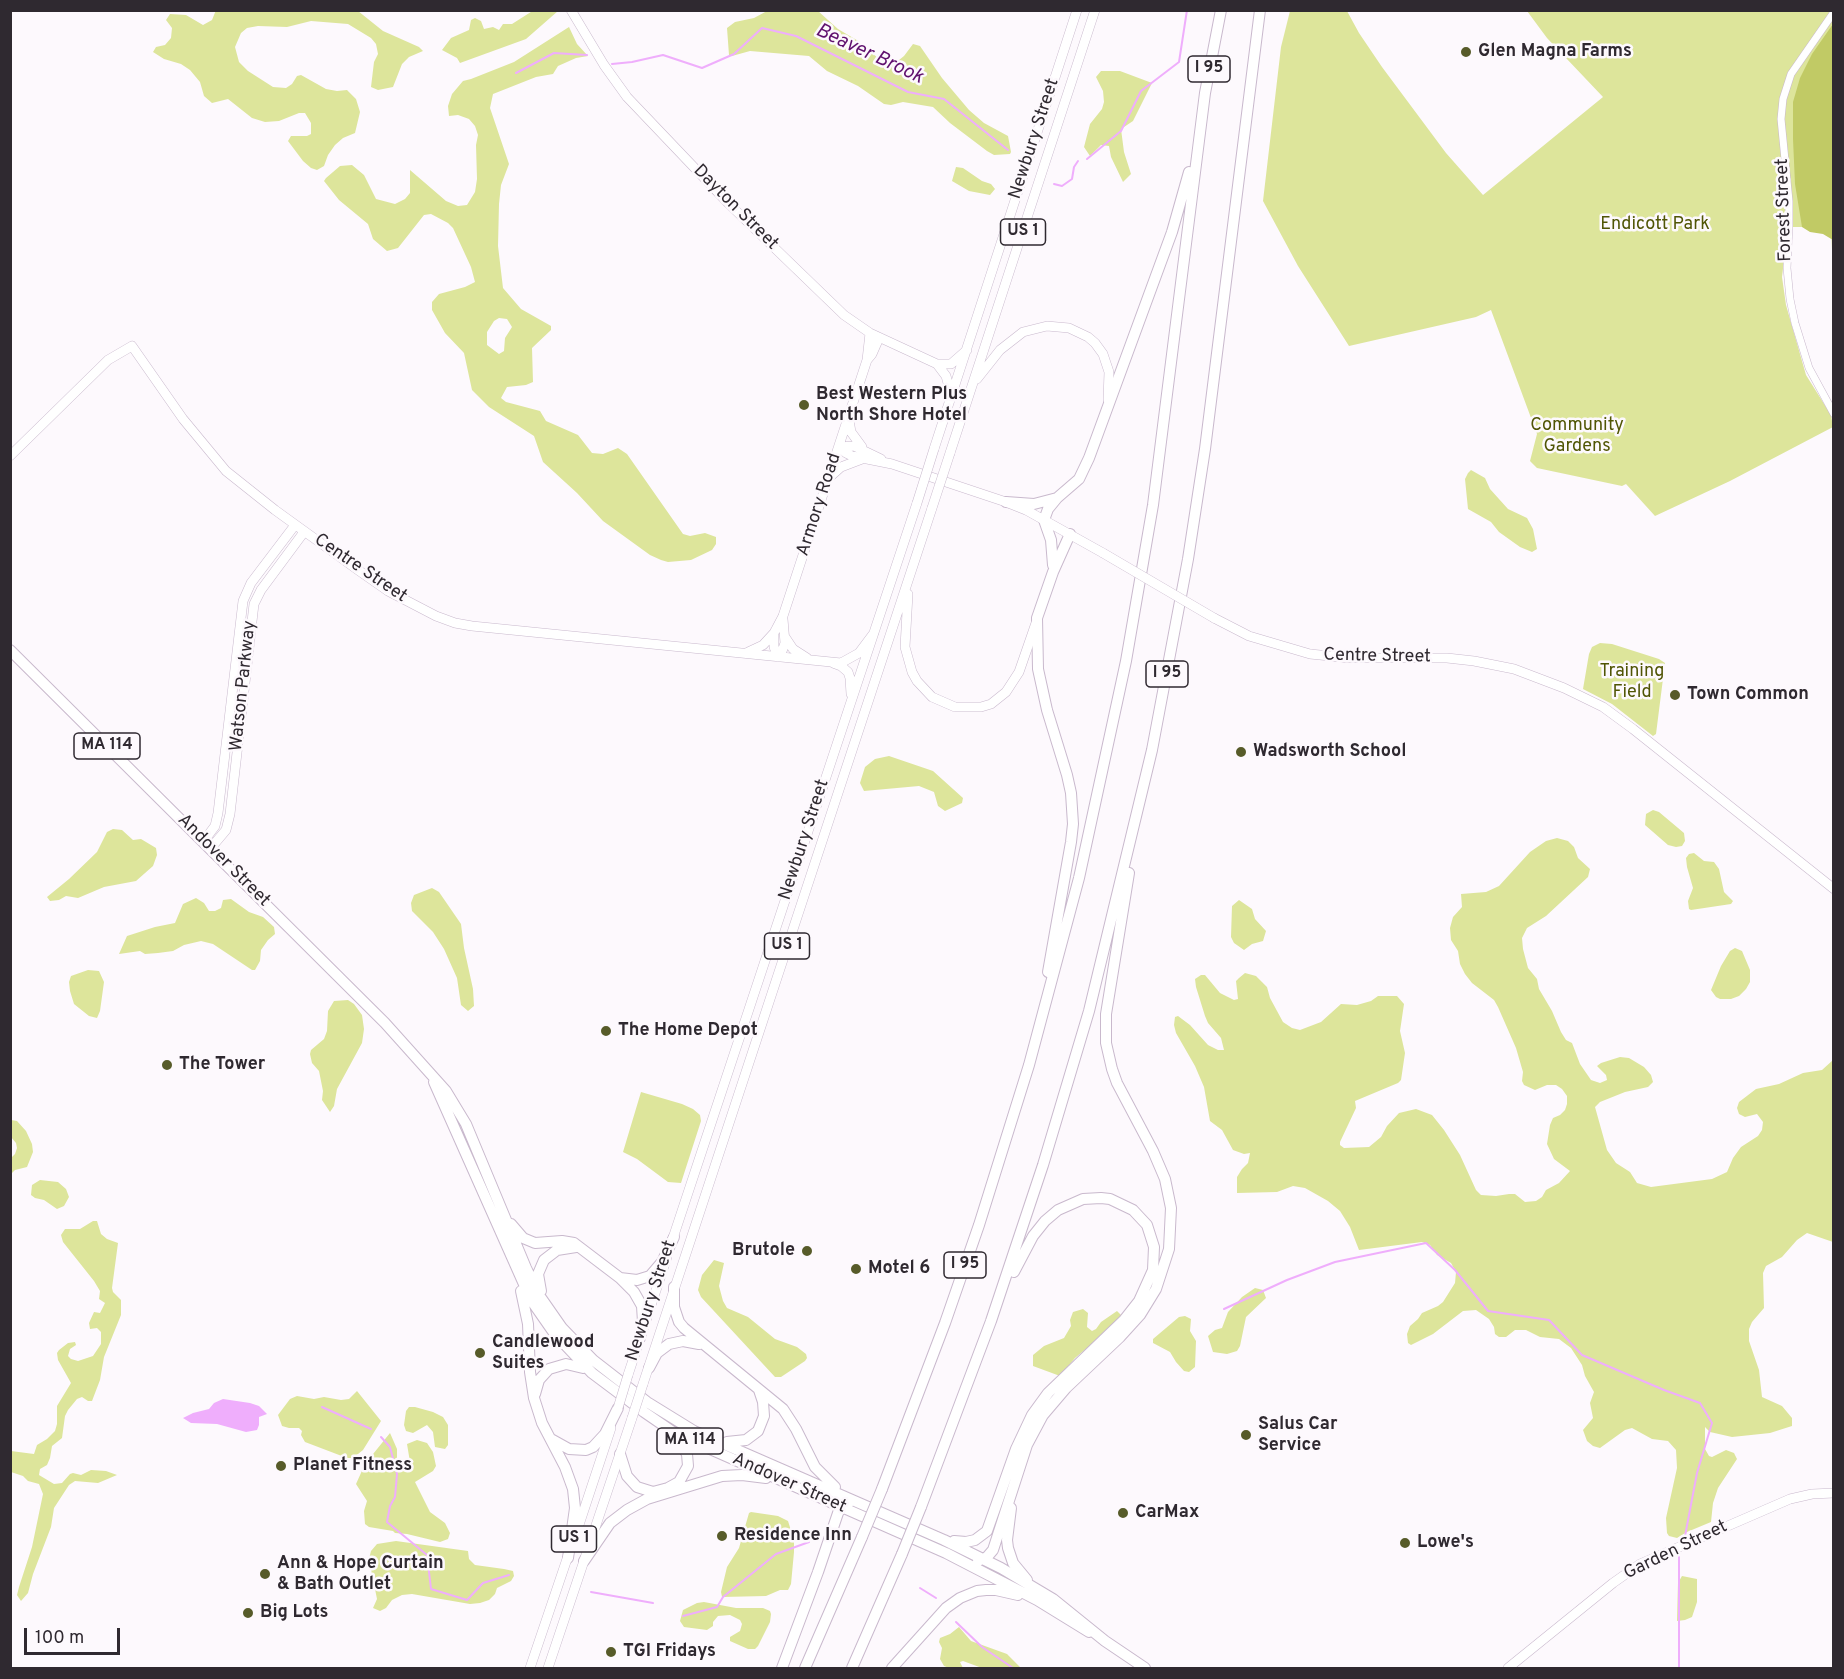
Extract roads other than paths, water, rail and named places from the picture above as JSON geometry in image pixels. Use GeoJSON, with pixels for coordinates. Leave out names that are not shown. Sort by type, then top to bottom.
{"type":"FeatureCollection","features":[{"type":"Feature","properties":{"kind":"highway","name":"I 95"},"geometry":{"type":"LineString","coordinates":[[805,1668],[882,1489],[972,1246],[1037,1038],[1079,878],[1126,661],[1153,505],[1201,128],[1211,57],[1221,10]]}},
{"type":"Feature","properties":{"kind":"highway","name":"I 95"},"geometry":{"type":"LineString","coordinates":[[852,1668],[921,1507],[992,1321],[1020,1238],[1072,1068],[1133,834],[1152,750],[1188,559],[1205,449],[1260,10]]}},
{"type":"Feature","properties":{"kind":"highway"},"geometry":{"type":"LineString","coordinates":[[1053,572],[1052,540],[1044,520],[1048,509],[1072,486],[1083,471],[1175,221],[1201,128]]}},
{"type":"Feature","properties":{"kind":"highway"},"geometry":{"type":"LineString","coordinates":[[1006,502],[1034,504],[1057,498]]}},
{"type":"Feature","properties":{"kind":"highway"},"geometry":{"type":"LineString","coordinates":[[1037,1038],[1073,824],[1067,775],[1044,699],[1038,669],[1037,618],[1053,572],[1070,534]]}},
{"type":"Feature","properties":{"kind":"highway","name":"Andover Street"},"geometry":{"type":"LineString","coordinates":[[10,650],[394,1031],[446,1091],[466,1124],[532,1282],[546,1306],[573,1340],[614,1378],[668,1417],[984,1559],[1071,1612],[1105,1641]]}},
{"type":"Feature","properties":{"kind":"highway"},"geometry":{"type":"LineString","coordinates":[[959,1560],[984,1559],[993,1550],[1027,1445],[1042,1415],[1140,1315],[1156,1289],[1169,1250],[1171,1209],[1165,1179],[1117,1083],[1106,1043],[1106,1014],[1123,920],[1133,834]]}},
{"type":"Feature","properties":{"kind":"highway","name":"Andover Street"},"geometry":{"type":"LineString","coordinates":[[431,1076],[531,1300],[546,1323],[592,1373],[663,1425],[690,1441],[959,1560],[1036,1600],[1145,1668]]}},
{"type":"Feature","properties":{"kind":"highway"},"geometry":{"type":"LineString","coordinates":[[944,1540],[966,1542],[982,1536],[987,1531],[1018,1443],[1032,1415],[1048,1393],[1124,1320],[1139,1301],[1150,1280],[1154,1259],[1154,1247],[1147,1225],[1133,1210],[1110,1199],[1083,1199],[1058,1210],[1033,1236],[992,1321]]}},
{"type":"Feature","properties":{"kind":"highway"},"geometry":{"type":"LineString","coordinates":[[503,1213],[518,1233],[529,1241],[542,1244],[569,1242],[581,1247],[620,1278],[634,1292],[642,1306],[643,1322],[640,1338]]}},
{"type":"Feature","properties":{"kind":"highway"},"geometry":{"type":"LineString","coordinates":[[620,1278],[637,1280],[650,1276],[662,1262],[674,1237]]}},
{"type":"Feature","properties":{"kind":"highway"},"geometry":{"type":"LineString","coordinates":[[546,1306],[538,1274],[544,1260],[557,1250],[572,1246],[581,1247]]}},
{"type":"Feature","properties":{"kind":"highway"},"geometry":{"type":"LineString","coordinates":[[516,1270],[528,1324],[530,1372],[534,1398],[548,1436],[565,1467],[573,1489],[575,1508],[568,1558]]}},
{"type":"Feature","properties":{"kind":"highway"},"geometry":{"type":"LineString","coordinates":[[674,1287],[674,1307],[679,1322],[702,1345],[788,1414],[819,1474],[850,1497]]}},
{"type":"Feature","properties":{"kind":"highway"},"geometry":{"type":"LineString","coordinates":[[649,1368],[657,1353],[669,1344],[683,1341],[702,1345]]}},
{"type":"Feature","properties":{"kind":"highway"},"geometry":{"type":"LineString","coordinates":[[534,1398],[540,1380],[549,1370],[557,1366],[574,1365],[592,1373]]}},
{"type":"Feature","properties":{"kind":"highway"},"geometry":{"type":"LineString","coordinates":[[718,1441],[732,1443],[746,1440],[758,1431],[764,1416],[759,1390]]}},
{"type":"Feature","properties":{"kind":"highway"},"geometry":{"type":"LineString","coordinates":[[548,1436],[569,1449],[586,1450],[593,1447],[605,1434],[618,1408]]}},
{"type":"Feature","properties":{"kind":"highway"},"geometry":{"type":"LineString","coordinates":[[620,1454],[627,1476],[641,1489],[657,1491],[677,1484],[687,1470],[687,1454],[680,1441],[663,1425]]}},
{"type":"Feature","properties":{"kind":"highway"},"geometry":{"type":"LineString","coordinates":[[584,1561],[610,1523],[647,1499],[700,1481],[732,1475],[764,1478],[793,1485]]}},
{"type":"Feature","properties":{"kind":"highway"},"geometry":{"type":"LineString","coordinates":[[1014,1487],[1008,1548],[1018,1570],[1033,1587]]}},
{"type":"Feature","properties":{"kind":"highway"},"geometry":{"type":"LineString","coordinates":[[782,1668],[841,1507],[852,1504],[870,1506]]}},
{"type":"Feature","properties":{"kind":"highway"},"geometry":{"type":"LineString","coordinates":[[891,1668],[946,1608],[968,1594],[996,1590],[1036,1600]]}},
{"type":"Feature","properties":{"kind":"main road","name":"Dayton Street"},"geometry":{"type":"LineString","coordinates":[[571,10],[604,65],[632,103],[768,243],[844,315],[874,336],[937,364]]}},
{"type":"Feature","properties":{"kind":"main road","name":"Newbury Street"},"geometry":{"type":"LineString","coordinates":[[530,1668],[917,503],[1077,10]]}},
{"type":"Feature","properties":{"kind":"main road","name":"Newbury Street"},"geometry":{"type":"LineString","coordinates":[[548,1668],[909,580],[1095,10]]}},
{"type":"Feature","properties":{"kind":"main road"},"geometry":{"type":"LineString","coordinates":[[972,386],[993,358],[1015,336],[1033,328],[1047,326],[1069,328],[1088,337],[1103,354],[1109,372],[1107,406]]}},
{"type":"Feature","properties":{"kind":"main road","name":"Armory Road"},"geometry":{"type":"LineString","coordinates":[[774,633],[783,616],[870,357],[874,336]]}},
{"type":"Feature","properties":{"kind":"main road","name":"Centre Street"},"geometry":{"type":"LineString","coordinates":[[10,456],[108,360],[132,346],[183,419],[221,465],[304,532],[388,591],[419,609],[454,623],[842,663],[853,658],[874,633]]}},
{"type":"Feature","properties":{"kind":"main road"},"geometry":{"type":"LineString","coordinates":[[870,357],[883,349],[899,348]]}},
{"type":"Feature","properties":{"kind":"main road"},"geometry":{"type":"LineString","coordinates":[[937,364],[951,364],[967,350]]}},
{"type":"Feature","properties":{"kind":"main road"},"geometry":{"type":"LineString","coordinates":[[937,364],[946,376],[952,396]]}},
{"type":"Feature","properties":{"kind":"main road"},"geometry":{"type":"LineString","coordinates":[[827,481],[841,467],[863,454],[851,432],[849,414]]}},
{"type":"Feature","properties":{"kind":"main road","name":"Centre Street"},"geometry":{"type":"LineString","coordinates":[[839,447],[846,453],[863,454],[1006,502],[1070,534],[1249,636],[1310,654],[1350,658],[1447,658],[1474,661],[1514,669],[1564,688],[1603,707],[1633,729],[1833,889]]}},
{"type":"Feature","properties":{"kind":"main road","name":"Watson Parkway"},"geometry":{"type":"LineString","coordinates":[[206,845],[217,819],[243,600],[251,583],[295,525]]}},
{"type":"Feature","properties":{"kind":"main road","name":"Watson Parkway"},"geometry":{"type":"LineString","coordinates":[[206,845],[226,830],[230,814],[254,604],[261,590],[304,532]]}},
{"type":"Feature","properties":{"kind":"main road"},"geometry":{"type":"LineString","coordinates":[[909,580],[907,660],[917,681],[932,697],[946,705],[963,708],[981,707],[992,704],[1006,692],[1019,672],[1037,618]]}},
{"type":"Feature","properties":{"kind":"main road","name":"Armory Road"},"geometry":{"type":"LineString","coordinates":[[778,657],[783,650],[785,636],[783,616]]}},
{"type":"Feature","properties":{"kind":"main road"},"geometry":{"type":"LineString","coordinates":[[742,653],[757,649],[774,633]]}},
{"type":"Feature","properties":{"kind":"main road"},"geometry":{"type":"LineString","coordinates":[[774,633],[775,652],[778,657]]}},
{"type":"Feature","properties":{"kind":"main road"},"geometry":{"type":"LineString","coordinates":[[785,636],[800,655],[815,660]]}},
{"type":"Feature","properties":{"kind":"main road"},"geometry":{"type":"LineString","coordinates":[[831,662],[844,669],[850,678],[851,694],[848,712]]}},
{"type":"Feature","properties":{"kind":"main road","name":"Garden Street"},"geometry":{"type":"LineString","coordinates":[[1508,1668],[1640,1564],[1790,1499],[1812,1494],[1833,1493]]}},
{"type":"Feature","properties":{"kind":"street","name":"Forest Street"},"geometry":{"type":"LineString","coordinates":[[1833,12],[1791,74],[1783,99],[1781,119],[1789,210],[1787,268],[1790,299],[1809,368],[1833,414]]}},
{"type":"Feature","properties":{"kind":"waterway","name":"Beaver Brook"},"geometry":{"type":"LineString","coordinates":[[1087,159],[1121,131],[1141,91],[1179,62],[1187,10]]}},
{"type":"Feature","properties":{"kind":"waterway","name":"Beaver Brook"},"geometry":{"type":"LineString","coordinates":[[612,64],[663,55],[702,68],[734,54],[762,28],[796,36],[908,92],[944,99],[1008,150]]}},
{"type":"Feature","properties":{"kind":"waterway","name":"Beaver Brook"},"geometry":{"type":"LineString","coordinates":[[516,73],[554,53],[587,55]]}},
{"type":"Feature","properties":{"kind":"waterway","name":"Beaver Brook"},"geometry":{"type":"LineString","coordinates":[[1054,184],[1062,186],[1072,179],[1074,167],[1078,161]]}},
{"type":"Feature","properties":{"kind":"waterway"},"geometry":{"type":"LineString","coordinates":[[1224,1309],[1287,1280],[1335,1262],[1426,1243],[1455,1270],[1488,1311],[1549,1320],[1582,1355],[1700,1403],[1712,1423],[1697,1473],[1685,1536]]}},
{"type":"Feature","properties":{"kind":"waterway"},"geometry":{"type":"LineString","coordinates":[[322,1407],[371,1429]]}},
{"type":"Feature","properties":{"kind":"waterway"},"geometry":{"type":"LineString","coordinates":[[381,1437],[390,1447],[397,1474],[395,1497],[390,1506],[387,1522],[427,1555],[431,1589],[467,1600],[483,1583],[509,1575]]}},
{"type":"Feature","properties":{"kind":"waterway"},"geometry":{"type":"LineString","coordinates":[[683,1616],[717,1607],[723,1597],[776,1554],[809,1542]]}},
{"type":"Feature","properties":{"kind":"waterway"},"geometry":{"type":"LineString","coordinates":[[1679,1557],[1679,1668]]}},
{"type":"Feature","properties":{"kind":"waterway"},"geometry":{"type":"LineString","coordinates":[[920,1588],[936,1598]]}},
{"type":"Feature","properties":{"kind":"waterway"},"geometry":{"type":"LineString","coordinates":[[591,1592],[653,1603]]}},
{"type":"Feature","properties":{"kind":"waterway"},"geometry":{"type":"LineString","coordinates":[[956,1622],[982,1647],[1013,1668]]}},
{"type":"Feature","properties":{"kind":"place","name":"Glen Magna Farms"},"geometry":{"type":"Point","coordinates":[1466,52]}},
{"type":"Feature","properties":{"kind":"place","name":"Best Western Plus North Shore Hotel"},"geometry":{"type":"Point","coordinates":[804,405]}},
{"type":"Feature","properties":{"kind":"place","name":"Town Common"},"geometry":{"type":"Point","coordinates":[1675,695]}},
{"type":"Feature","properties":{"kind":"place","name":"Wadsworth School"},"geometry":{"type":"Point","coordinates":[1241,752]}},
{"type":"Feature","properties":{"kind":"place","name":"The Home Depot"},"geometry":{"type":"Point","coordinates":[606,1031]}},
{"type":"Feature","properties":{"kind":"place","name":"The Tower"},"geometry":{"type":"Point","coordinates":[167,1065]}},
{"type":"Feature","properties":{"kind":"place","name":"Brutole"},"geometry":{"type":"Point","coordinates":[807,1251]}},
{"type":"Feature","properties":{"kind":"place","name":"Motel 6"},"geometry":{"type":"Point","coordinates":[856,1269]}},
{"type":"Feature","properties":{"kind":"place","name":"Candlewood Suites"},"geometry":{"type":"Point","coordinates":[480,1353]}},
{"type":"Feature","properties":{"kind":"place","name":"Salus Car Service"},"geometry":{"type":"Point","coordinates":[1246,1435]}},
{"type":"Feature","properties":{"kind":"place","name":"Planet Fitness"},"geometry":{"type":"Point","coordinates":[281,1466]}},
{"type":"Feature","properties":{"kind":"place","name":"CarMax"},"geometry":{"type":"Point","coordinates":[1123,1513]}},
{"type":"Feature","properties":{"kind":"place","name":"Residence Inn"},"geometry":{"type":"Point","coordinates":[722,1536]}},
{"type":"Feature","properties":{"kind":"place","name":"Lowe's"},"geometry":{"type":"Point","coordinates":[1405,1543]}},
{"type":"Feature","properties":{"kind":"place","name":"Ann & Hope Curtain & Bath Outlet"},"geometry":{"type":"Point","coordinates":[265,1574]}},
{"type":"Feature","properties":{"kind":"place","name":"Big Lots"},"geometry":{"type":"Point","coordinates":[248,1613]}},
{"type":"Feature","properties":{"kind":"place","name":"TGI Fridays"},"geometry":{"type":"Point","coordinates":[611,1652]}},
{"type":"Feature","properties":{"kind":"park label","name":"Endicott Park"},"geometry":{"type":"Point","coordinates":[1655,225]}},
{"type":"Feature","properties":{"kind":"park label","name":"Community Gardens"},"geometry":{"type":"Point","coordinates":[1577,436]}},
{"type":"Feature","properties":{"kind":"park label","name":"Training Field"},"geometry":{"type":"Point","coordinates":[1632,682]}}]}
